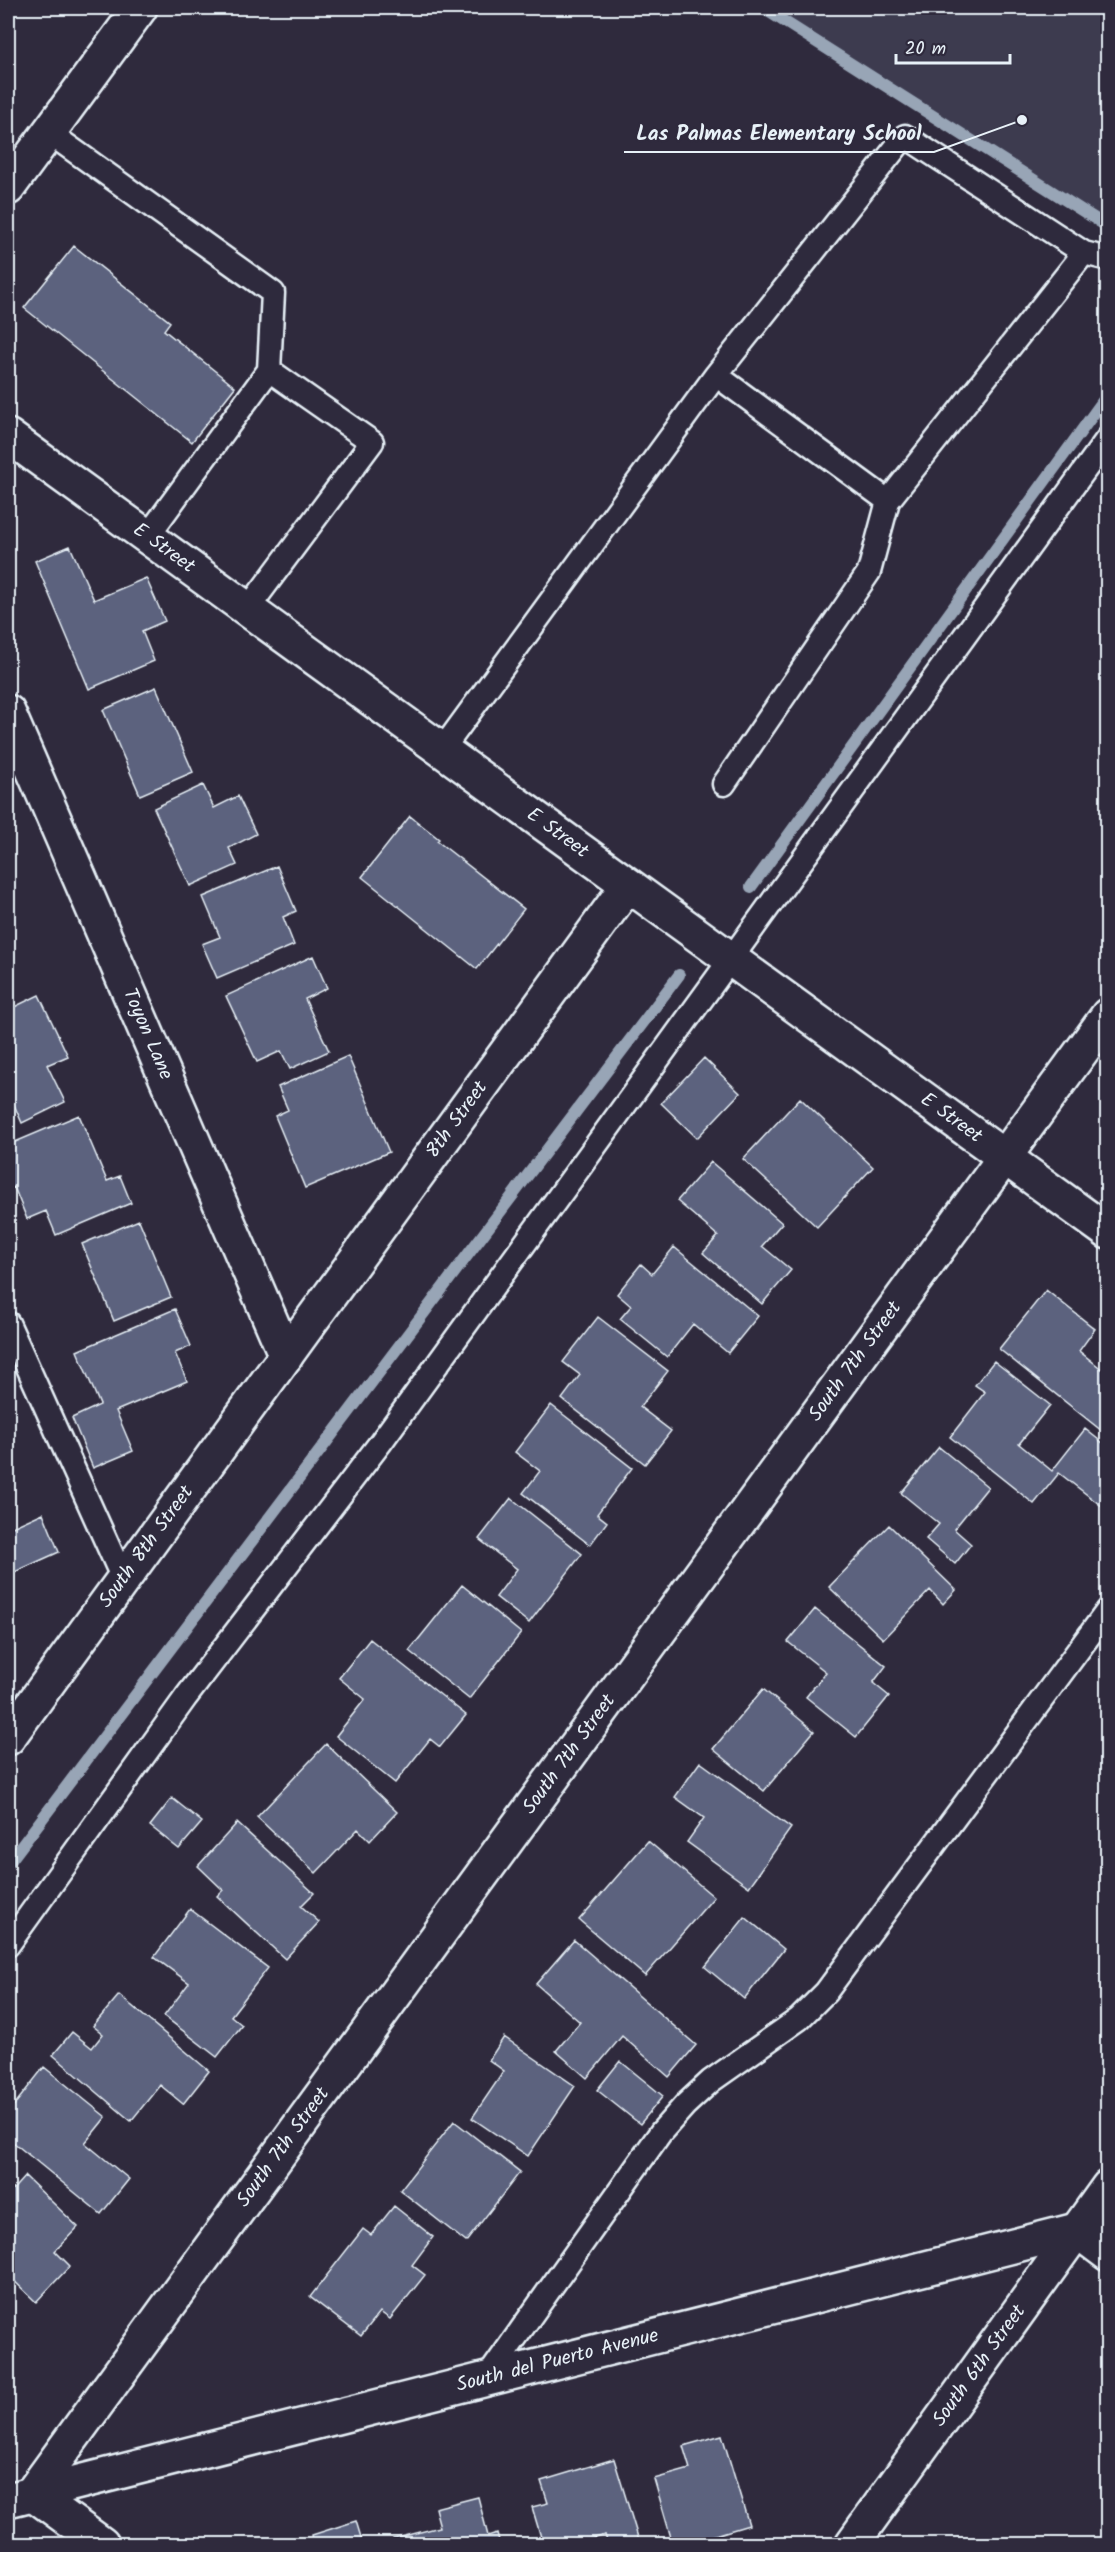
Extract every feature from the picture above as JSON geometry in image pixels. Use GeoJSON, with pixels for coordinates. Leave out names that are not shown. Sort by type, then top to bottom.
{"type":"FeatureCollection","features":[{"type":"Feature","properties":{"kind":"street"},"geometry":{"type":"LineString","coordinates":[[8,188],[140,8]]}},
{"type":"Feature","properties":{"kind":"street","name":"E Street"},"geometry":{"type":"LineString","coordinates":[[8,436],[1107,1232]]}},
{"type":"Feature","properties":{"kind":"street","name":"Toyon Lane"},"geometry":{"type":"LineString","coordinates":[[8,712],[286,1356]]}},
{"type":"Feature","properties":{"kind":"street","name":"8th Street"},"geometry":{"type":"LineString","coordinates":[[286,1356],[628,885]]}},
{"type":"Feature","properties":{"kind":"street","name":"South 7th Street"},"geometry":{"type":"LineString","coordinates":[[20,2496],[1107,1015]]}},
{"type":"Feature","properties":{"kind":"street","name":"South 8th Street"},"geometry":{"type":"LineString","coordinates":[[8,1738],[286,1356]]}},
{"type":"Feature","properties":{"kind":"street","name":"South 6th Street"},"geometry":{"type":"LineString","coordinates":[[852,2544],[1107,2187]]}},
{"type":"Feature","properties":{"kind":"street","name":"South del Puerto Avenue"},"geometry":{"type":"LineString","coordinates":[[20,2496],[1107,2222]]}},
{"type":"Feature","properties":{"kind":"street"},"geometry":{"type":"LineString","coordinates":[[1076,2230],[1107,2253]]}},
{"type":"Feature","properties":{"kind":"street"},"geometry":{"type":"LineString","coordinates":[[20,2496],[102,2544]]}},
{"type":"Feature","properties":{"kind":"lane"},"geometry":{"type":"LineString","coordinates":[[48,132],[273,293],[269,370],[147,537]]}},
{"type":"Feature","properties":{"kind":"lane"},"geometry":{"type":"LineString","coordinates":[[442,750],[716,375],[905,136],[1084,253],[1107,259]]}},
{"type":"Feature","properties":{"kind":"lane"},"geometry":{"type":"LineString","coordinates":[[724,784],[869,572],[888,501],[1084,253]]}},
{"type":"Feature","properties":{"kind":"lane"},"geometry":{"type":"LineString","coordinates":[[247,610],[372,442],[269,370]]}},
{"type":"Feature","properties":{"kind":"lane"},"geometry":{"type":"LineString","coordinates":[[716,375],[888,501]]}},
{"type":"Feature","properties":{"kind":"lane"},"geometry":{"type":"LineString","coordinates":[[8,1945],[186,1697],[381,1442],[1107,438]]}},
{"type":"Feature","properties":{"kind":"lane"},"geometry":{"type":"LineString","coordinates":[[8,1323],[123,1579]]}},
{"type":"Feature","properties":{"kind":"lane"},"geometry":{"type":"LineString","coordinates":[[487,2378],[673,2119],[711,2081],[799,2019],[826,1992],[1107,1610]]}},
{"type":"Feature","properties":{"kind":"shaded area"},"geometry":{"type":"Polygon","coordinates":[[[764,8],[1107,8],[1107,233],[764,8]]]}},
{"type":"Feature","properties":{"kind":"building"},"geometry":{"type":"Polygon","coordinates":[[[74,246],[170,322],[164,330],[235,387],[192,442],[24,308],[74,246]]]}},
{"type":"Feature","properties":{"kind":"building"},"geometry":{"type":"Polygon","coordinates":[[[70,546],[94,600],[146,578],[165,621],[142,631],[154,661],[89,689],[35,561],[70,546]]]}},
{"type":"Feature","properties":{"kind":"building"},"geometry":{"type":"Polygon","coordinates":[[[156,687],[193,772],[140,795],[103,710],[156,687]]]}},
{"type":"Feature","properties":{"kind":"building"},"geometry":{"type":"Polygon","coordinates":[[[203,785],[214,808],[238,796],[256,834],[229,848],[237,865],[190,886],[154,808],[203,785]]]}},
{"type":"Feature","properties":{"kind":"building"},"geometry":{"type":"Polygon","coordinates":[[[410,816],[439,839],[437,841],[524,909],[477,969],[362,877],[410,816]]]}},
{"type":"Feature","properties":{"kind":"building"},"geometry":{"type":"Polygon","coordinates":[[[277,866],[296,911],[283,917],[294,945],[217,978],[202,944],[220,937],[203,897],[277,866]]]}},
{"type":"Feature","properties":{"kind":"building"},"geometry":{"type":"Polygon","coordinates":[[[313,956],[327,988],[305,999],[329,1051],[290,1069],[281,1051],[257,1062],[226,996],[313,956]]]}},
{"type":"Feature","properties":{"kind":"building"},"geometry":{"type":"Polygon","coordinates":[[[39,995],[68,1056],[47,1065],[65,1102],[22,1123],[8,1091],[8,1010],[39,995]]]}},
{"type":"Feature","properties":{"kind":"building"},"geometry":{"type":"Polygon","coordinates":[[[348,1056],[389,1152],[305,1188],[275,1116],[288,1110],[278,1087],[348,1056]]]}},
{"type":"Feature","properties":{"kind":"building"},"geometry":{"type":"Polygon","coordinates":[[[704,1058],[740,1093],[697,1138],[661,1103],[704,1058]]]}},
{"type":"Feature","properties":{"kind":"building"},"geometry":{"type":"Polygon","coordinates":[[[800,1098],[873,1167],[817,1227],[743,1159],[800,1098]]]}},
{"type":"Feature","properties":{"kind":"building"},"geometry":{"type":"Polygon","coordinates":[[[79,1115],[107,1181],[120,1176],[131,1203],[56,1235],[46,1211],[27,1219],[14,1187],[8,1190],[8,1145],[79,1115]]]}},
{"type":"Feature","properties":{"kind":"building"},"geometry":{"type":"Polygon","coordinates":[[[711,1162],[782,1223],[762,1246],[791,1270],[762,1304],[703,1253],[718,1236],[677,1201],[711,1162]]]}},
{"type":"Feature","properties":{"kind":"building"},"geometry":{"type":"Polygon","coordinates":[[[139,1220],[171,1297],[114,1321],[82,1244],[139,1220]]]}},
{"type":"Feature","properties":{"kind":"building"},"geometry":{"type":"Polygon","coordinates":[[[674,1247],[758,1316],[728,1353],[693,1324],[667,1357],[620,1319],[631,1306],[617,1294],[641,1264],[652,1274],[674,1247]]]}},
{"type":"Feature","properties":{"kind":"building"},"geometry":{"type":"Polygon","coordinates":[[[1046,1290],[1095,1329],[1079,1351],[1108,1374],[1107,1435],[999,1349],[1046,1290]]]}},
{"type":"Feature","properties":{"kind":"building"},"geometry":{"type":"Polygon","coordinates":[[[175,1309],[191,1346],[175,1353],[187,1381],[116,1411],[133,1451],[93,1468],[72,1418],[100,1405],[77,1351],[175,1309]]]}},
{"type":"Feature","properties":{"kind":"building"},"geometry":{"type":"Polygon","coordinates":[[[598,1317],[668,1371],[640,1407],[671,1431],[645,1464],[562,1399],[580,1375],[563,1362],[598,1317]]]}},
{"type":"Feature","properties":{"kind":"building"},"geometry":{"type":"Polygon","coordinates":[[[994,1361],[1050,1405],[1019,1444],[1052,1471],[1085,1429],[1108,1447],[1108,1511],[1059,1473],[1034,1504],[950,1437],[985,1392],[975,1385],[994,1361]]]}},
{"type":"Feature","properties":{"kind":"building"},"geometry":{"type":"Polygon","coordinates":[[[551,1405],[632,1468],[597,1514],[607,1522],[590,1545],[523,1493],[540,1471],[515,1452],[551,1405]]]}},
{"type":"Feature","properties":{"kind":"building"},"geometry":{"type":"Polygon","coordinates":[[[939,1447],[988,1487],[954,1529],[971,1544],[955,1564],[926,1539],[939,1524],[901,1493],[939,1447]]]}},
{"type":"Feature","properties":{"kind":"building"},"geometry":{"type":"Polygon","coordinates":[[[511,1498],[582,1554],[529,1623],[496,1597],[517,1569],[479,1539],[511,1498]]]}},
{"type":"Feature","properties":{"kind":"building"},"geometry":{"type":"Polygon","coordinates":[[[43,1513],[59,1552],[8,1575],[8,1529],[43,1513]]]}},
{"type":"Feature","properties":{"kind":"building"},"geometry":{"type":"Polygon","coordinates":[[[889,1525],[956,1590],[943,1604],[930,1590],[883,1639],[829,1587],[889,1525]]]}},
{"type":"Feature","properties":{"kind":"building"},"geometry":{"type":"Polygon","coordinates":[[[462,1585],[521,1633],[469,1699],[409,1651],[462,1585]]]}},
{"type":"Feature","properties":{"kind":"building"},"geometry":{"type":"Polygon","coordinates":[[[815,1609],[886,1666],[873,1683],[889,1696],[856,1737],[806,1697],[826,1672],[788,1642],[815,1609]]]}},
{"type":"Feature","properties":{"kind":"building"},"geometry":{"type":"Polygon","coordinates":[[[370,1639],[466,1715],[440,1747],[430,1739],[395,1783],[336,1736],[365,1699],[339,1678],[370,1639]]]}},
{"type":"Feature","properties":{"kind":"building"},"geometry":{"type":"Polygon","coordinates":[[[763,1689],[814,1731],[764,1791],[713,1749],[763,1689]]]}},
{"type":"Feature","properties":{"kind":"building"},"geometry":{"type":"Polygon","coordinates":[[[326,1744],[397,1812],[370,1841],[358,1829],[316,1873],[257,1817],[326,1744]]]}},
{"type":"Feature","properties":{"kind":"building"},"geometry":{"type":"Polygon","coordinates":[[[700,1762],[791,1828],[749,1887],[687,1842],[704,1818],[675,1797],[700,1762]]]}},
{"type":"Feature","properties":{"kind":"building"},"geometry":{"type":"Polygon","coordinates":[[[172,1798],[202,1822],[179,1849],[150,1826],[172,1798]]]}},
{"type":"Feature","properties":{"kind":"building"},"geometry":{"type":"Polygon","coordinates":[[[237,1823],[314,1893],[301,1906],[319,1922],[285,1959],[217,1896],[223,1890],[198,1866],[237,1823]]]}},
{"type":"Feature","properties":{"kind":"building"},"geometry":{"type":"Polygon","coordinates":[[[648,1841],[714,1897],[645,1976],[579,1920],[648,1841]]]}},
{"type":"Feature","properties":{"kind":"building"},"geometry":{"type":"Polygon","coordinates":[[[190,1909],[268,1968],[231,2016],[242,2025],[217,2057],[164,2016],[189,1983],[154,1957],[190,1909]]]}},
{"type":"Feature","properties":{"kind":"building"},"geometry":{"type":"Polygon","coordinates":[[[745,1917],[784,1949],[744,1999],[705,1967],[745,1917]]]}},
{"type":"Feature","properties":{"kind":"building"},"geometry":{"type":"Polygon","coordinates":[[[574,1940],[696,2045],[669,2077],[622,2036],[587,2078],[556,2051],[580,2022],[536,1984],[574,1940]]]}},
{"type":"Feature","properties":{"kind":"building"},"geometry":{"type":"Polygon","coordinates":[[[119,1995],[209,2071],[183,2104],[160,2085],[131,2121],[53,2055],[72,2032],[92,2048],[103,2034],[93,2026],[119,1995]]]}},
{"type":"Feature","properties":{"kind":"building"},"geometry":{"type":"Polygon","coordinates":[[[504,2037],[575,2086],[528,2156],[472,2118],[504,2071],[489,2060],[504,2037]]]}},
{"type":"Feature","properties":{"kind":"building"},"geometry":{"type":"Polygon","coordinates":[[[620,2061],[663,2096],[640,2124],[597,2090],[620,2061]]]}},
{"type":"Feature","properties":{"kind":"building"},"geometry":{"type":"Polygon","coordinates":[[[44,2067],[106,2117],[85,2143],[129,2179],[101,2214],[8,2138],[8,2113],[44,2067]]]}},
{"type":"Feature","properties":{"kind":"building"},"geometry":{"type":"Polygon","coordinates":[[[454,2121],[520,2172],[466,2242],[400,2190],[454,2121]]]}},
{"type":"Feature","properties":{"kind":"building"},"geometry":{"type":"Polygon","coordinates":[[[25,2176],[78,2227],[55,2251],[70,2266],[36,2302],[8,2275],[8,2195],[25,2176]]]}},
{"type":"Feature","properties":{"kind":"building"},"geometry":{"type":"Polygon","coordinates":[[[394,2206],[433,2237],[412,2265],[425,2275],[390,2319],[380,2312],[361,2336],[310,2297],[363,2229],[371,2235],[394,2206]]]}},
{"type":"Feature","properties":{"kind":"building"},"geometry":{"type":"Polygon","coordinates":[[[722,2435],[749,2525],[712,2536],[715,2544],[659,2544],[672,2541],[654,2479],[690,2469],[683,2446],[722,2435]]]}},
{"type":"Feature","properties":{"kind":"building"},"geometry":{"type":"Polygon","coordinates":[[[614,2459],[640,2544],[608,2544],[605,2535],[573,2544],[543,2544],[532,2507],[548,2503],[541,2481],[614,2459]]]}},
{"type":"Feature","properties":{"kind":"building"},"geometry":{"type":"Polygon","coordinates":[[[478,2497],[488,2536],[497,2533],[500,2544],[394,2544],[393,2539],[440,2527],[435,2508],[478,2497]]]}},
{"type":"Feature","properties":{"kind":"building"},"geometry":{"type":"Polygon","coordinates":[[[356,2521],[363,2544],[297,2544],[313,2540],[312,2535],[356,2521]]]}},
{"type":"Feature","properties":{"kind":"waterway"},"geometry":{"type":"LineString","coordinates":[[763,8],[1108,227]]}},
{"type":"Feature","properties":{"kind":"waterway"},"geometry":{"type":"LineString","coordinates":[[751,887],[1108,394]]}},
{"type":"Feature","properties":{"kind":"waterway"},"geometry":{"type":"LineString","coordinates":[[8,1864],[679,975]]}},
{"type":"Feature","properties":{"kind":"place","name":"Las Palmas Elementary School"},"geometry":{"type":"Point","coordinates":[1022,120]}}]}
